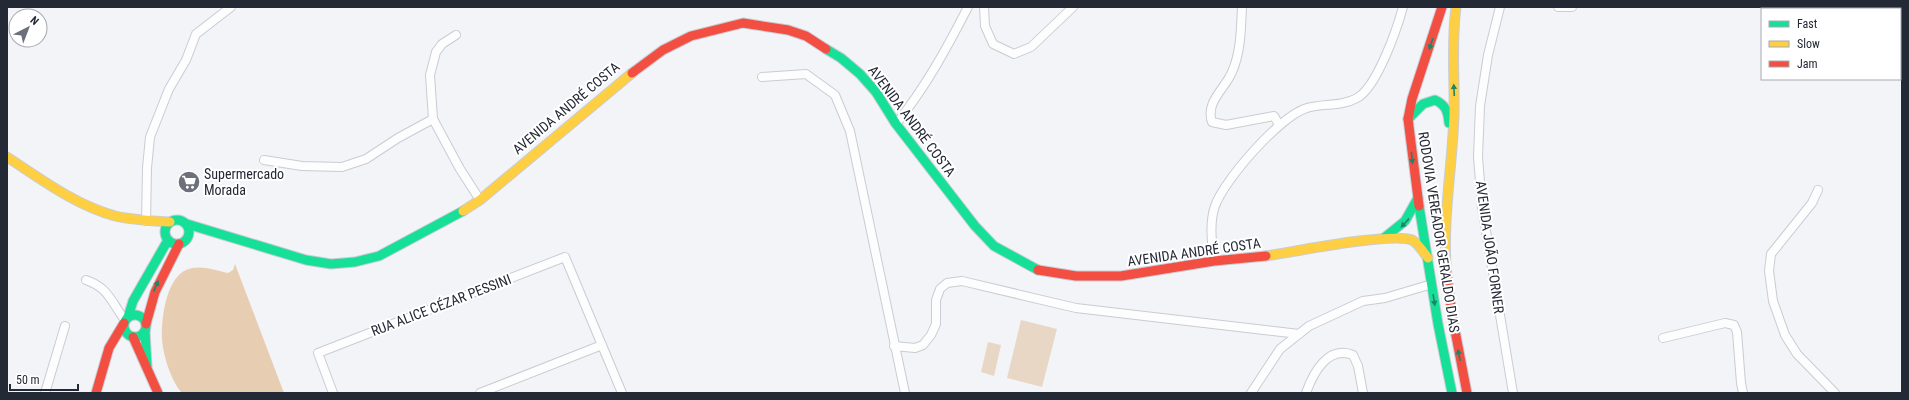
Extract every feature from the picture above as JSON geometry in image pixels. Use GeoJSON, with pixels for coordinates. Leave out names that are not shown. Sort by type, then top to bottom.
{"type":"FeatureCollection","features":[{"type":"Feature","properties":{"kind":"main road","name":"RODOVIA VEREADOR GERALDO DIAS"},"geometry":{"type":"LineString","coordinates":[[1442,7],[1412,99],[1408,119],[1418,198],[1452,393]]}},
{"type":"Feature","properties":{"kind":"main road","name":"RODOVIA VEREADOR GERALDO DIAS"},"geometry":{"type":"LineString","coordinates":[[1456,7],[1453,25],[1452,60],[1454,100],[1452,142],[1445,236],[1447,281],[1454,332],[1467,393]]}},
{"type":"Feature","properties":{"kind":"main road","name":"AVENIDA ANDRÉ COSTA"},"geometry":{"type":"LineString","coordinates":[[187,224],[306,260],[331,264],[355,262],[379,256],[451,219],[480,200],[608,90],[663,50],[691,36],[743,23],[788,30],[806,36],[824,46],[860,74],[876,92],[896,124],[975,226],[994,246],[1035,270],[1053,274],[1099,277],[1121,276],[1214,261],[1382,239],[1408,239],[1414,241],[1428,258]]}},
{"type":"Feature","properties":{"kind":"main road"},"geometry":{"type":"LineString","coordinates":[[1408,119],[1418,107],[1424,103],[1430,100],[1440,102],[1448,110],[1449,132],[1452,142]]}},
{"type":"Feature","properties":{"kind":"main road"},"geometry":{"type":"LineString","coordinates":[[7,157],[84,204],[109,214],[148,221],[170,222],[180,220],[187,224],[189,232],[186,240],[181,243],[157,284],[148,308],[145,327],[147,371]]}},
{"type":"Feature","properties":{"kind":"main road","name":"AVENIDA ANDRÉ COSTA"},"geometry":{"type":"LineString","coordinates":[[1382,239],[1396,231],[1408,220],[1418,198]]}},
{"type":"Feature","properties":{"kind":"main road"},"geometry":{"type":"LineString","coordinates":[[148,221],[175,244],[181,243],[210,230]]}},
{"type":"Feature","properties":{"kind":"main road"},"geometry":{"type":"LineString","coordinates":[[145,327],[140,336],[130,335],[124,331],[126,320],[133,301],[166,236],[165,228],[170,222]]}},
{"type":"Feature","properties":{"kind":"main road"},"geometry":{"type":"LineString","coordinates":[[96,393],[104,357],[115,334],[126,320],[139,315],[145,327]]}},
{"type":"Feature","properties":{"kind":"main road"},"geometry":{"type":"LineString","coordinates":[[103,366],[130,335]]}},
{"type":"Feature","properties":{"kind":"main road"},"geometry":{"type":"LineString","coordinates":[[130,335],[158,393]]}},
{"type":"Feature","properties":{"kind":"street"},"geometry":{"type":"LineString","coordinates":[[148,221],[147,168],[150,137],[169,89],[186,60],[196,34],[231,7]]}},
{"type":"Feature","properties":{"kind":"street"},"geometry":{"type":"LineString","coordinates":[[896,124],[917,98],[947,48],[968,7]]}},
{"type":"Feature","properties":{"kind":"street"},"geometry":{"type":"LineString","coordinates":[[984,7],[985,26],[993,44],[1014,54],[1031,47],[1074,7]]}},
{"type":"Feature","properties":{"kind":"street"},"geometry":{"type":"LineString","coordinates":[[1242,7],[1240,40],[1232,72],[1213,101],[1210,116],[1212,122],[1226,125],[1274,116],[1279,125]]}},
{"type":"Feature","properties":{"kind":"street"},"geometry":{"type":"LineString","coordinates":[[1214,261],[1211,238],[1214,208],[1222,190],[1244,162],[1279,125],[1306,108],[1340,104],[1357,98],[1366,90],[1378,72],[1403,7]]}},
{"type":"Feature","properties":{"kind":"street","name":"AVENIDA JOÃO FORNER"},"geometry":{"type":"LineString","coordinates":[[1500,7],[1488,55],[1480,106],[1478,157],[1482,207],[1513,393]]}},
{"type":"Feature","properties":{"kind":"street"},"geometry":{"type":"LineString","coordinates":[[1558,7],[1572,7]]}},
{"type":"Feature","properties":{"kind":"street"},"geometry":{"type":"LineString","coordinates":[[456,35],[442,44],[436,52],[434,58],[430,75],[433,119],[460,169],[480,200]]}},
{"type":"Feature","properties":{"kind":"street"},"geometry":{"type":"LineString","coordinates":[[762,77],[806,74],[835,95],[850,131],[905,393]]}},
{"type":"Feature","properties":{"kind":"street"},"geometry":{"type":"LineString","coordinates":[[264,160],[302,166],[342,167],[366,159],[398,138],[433,119]]}},
{"type":"Feature","properties":{"kind":"street"},"geometry":{"type":"LineString","coordinates":[[1818,190],[1812,203],[1771,254],[1769,271],[1773,301],[1785,335],[1797,354],[1835,393]]}},
{"type":"Feature","properties":{"kind":"street","name":"RUA ALICE CÉZAR PESSINI"},"geometry":{"type":"LineString","coordinates":[[333,393],[318,353],[565,257],[602,345]]}},
{"type":"Feature","properties":{"kind":"street"},"geometry":{"type":"LineString","coordinates":[[86,280],[98,284],[105,290],[126,320]]}},
{"type":"Feature","properties":{"kind":"street"},"geometry":{"type":"LineString","coordinates":[[894,346],[915,348],[923,345],[932,335],[936,324],[936,300],[940,288],[947,283],[962,282],[1076,308],[1299,334]]}},
{"type":"Feature","properties":{"kind":"street"},"geometry":{"type":"LineString","coordinates":[[1251,393],[1280,349],[1310,326],[1363,301],[1385,298],[1432,284]]}},
{"type":"Feature","properties":{"kind":"street"},"geometry":{"type":"LineString","coordinates":[[1663,338],[1725,323],[1734,325],[1737,332],[1741,383],[1744,393]]}},
{"type":"Feature","properties":{"kind":"street"},"geometry":{"type":"LineString","coordinates":[[45,393],[65,326]]}},
{"type":"Feature","properties":{"kind":"street"},"geometry":{"type":"LineString","coordinates":[[480,393],[602,345],[622,393]]}},
{"type":"Feature","properties":{"kind":"street"},"geometry":{"type":"LineString","coordinates":[[1306,393],[1316,370],[1328,358],[1335,354],[1347,352],[1354,355],[1358,366],[1363,393]]}},
{"type":"Feature","properties":{"kind":"shaded area"},"geometry":{"type":"Polygon","coordinates":[[[235,264],[284,393],[182,393],[171,375],[166,360],[162,339],[164,311],[169,291],[179,275],[186,270],[191,268],[202,268],[228,273],[233,270],[235,264]]]}},
{"type":"Feature","properties":{"kind":"shaded area"},"geometry":{"type":"Polygon","coordinates":[[[1021,320],[1057,329],[1042,387],[1007,378],[1021,320]]]}},
{"type":"Feature","properties":{"kind":"shaded area"},"geometry":{"type":"Polygon","coordinates":[[[988,342],[1001,345],[994,376],[981,372],[988,342]]]}},
{"type":"Feature","properties":{"kind":"traffic: fast"},"geometry":{"type":"LineString","coordinates":[[826,49],[841,58],[860,74],[876,92],[896,124],[975,226],[994,246],[1038,270]]}},
{"type":"Feature","properties":{"kind":"traffic: fast"},"geometry":{"type":"LineString","coordinates":[[1408,119],[1423,104],[1435,100],[1442,104],[1446,109],[1449,123]]}},
{"type":"Feature","properties":{"kind":"traffic: fast"},"geometry":{"type":"LineString","coordinates":[[1384,238],[1405,221],[1418,198]]}},
{"type":"Feature","properties":{"kind":"traffic: fast"},"geometry":{"type":"LineString","coordinates":[[1419,206],[1438,324],[1452,393]]}},
{"type":"Feature","properties":{"kind":"traffic: fast"},"geometry":{"type":"LineString","coordinates":[[187,224],[306,260],[331,264],[355,262],[379,256],[463,211]]}},
{"type":"Feature","properties":{"kind":"traffic: fast"},"geometry":{"type":"LineString","coordinates":[[177,220],[186,223],[189,232],[186,241],[177,244],[168,241],[165,232],[168,223],[177,220]]}},
{"type":"Feature","properties":{"kind":"traffic: fast"},"geometry":{"type":"LineString","coordinates":[[128,317],[133,301],[168,240]]}},
{"type":"Feature","properties":{"kind":"traffic: fast"},"geometry":{"type":"LineString","coordinates":[[135,315],[143,318],[146,326],[143,334],[135,337],[127,334],[124,326],[127,318],[135,315]]}},
{"type":"Feature","properties":{"kind":"traffic: fast"},"geometry":{"type":"LineString","coordinates":[[145,331],[147,366]]}},
{"type":"Feature","properties":{"kind":"traffic: slow"},"geometry":{"type":"LineString","coordinates":[[1446,267],[1445,248],[1447,210],[1454,117],[1453,48],[1456,7]]}},
{"type":"Feature","properties":{"kind":"traffic: slow"},"geometry":{"type":"LineString","coordinates":[[463,211],[480,200],[632,73]]}},
{"type":"Feature","properties":{"kind":"traffic: slow"},"geometry":{"type":"LineString","coordinates":[[7,157],[59,191],[100,211],[115,216],[149,221],[170,222]]}},
{"type":"Feature","properties":{"kind":"traffic: slow"},"geometry":{"type":"LineString","coordinates":[[1266,256],[1364,240],[1401,238],[1414,241],[1428,258]]}},
{"type":"Feature","properties":{"kind":"traffic: jam"},"geometry":{"type":"LineString","coordinates":[[1419,206],[1408,119],[1412,99],[1442,7]]}},
{"type":"Feature","properties":{"kind":"traffic: jam"},"geometry":{"type":"LineString","coordinates":[[632,73],[663,50],[691,36],[743,23],[788,30],[806,36],[826,49]]}},
{"type":"Feature","properties":{"kind":"traffic: jam"},"geometry":{"type":"LineString","coordinates":[[146,324],[155,292],[179,244]]}},
{"type":"Feature","properties":{"kind":"traffic: jam"},"geometry":{"type":"LineString","coordinates":[[1038,270],[1076,276],[1121,276],[1214,261],[1266,256]]}},
{"type":"Feature","properties":{"kind":"traffic: jam"},"geometry":{"type":"LineString","coordinates":[[1446,267],[1452,315],[1467,393]]}},
{"type":"Feature","properties":{"kind":"traffic: jam"},"geometry":{"type":"LineString","coordinates":[[96,393],[109,348],[124,323]]}},
{"type":"Feature","properties":{"kind":"traffic: jam"},"geometry":{"type":"LineString","coordinates":[[133,337],[158,393]]}},
{"type":"Feature","properties":{"kind":"place","name":"Supermercado Morada"},"geometry":{"type":"Point","coordinates":[189,182]}}]}
